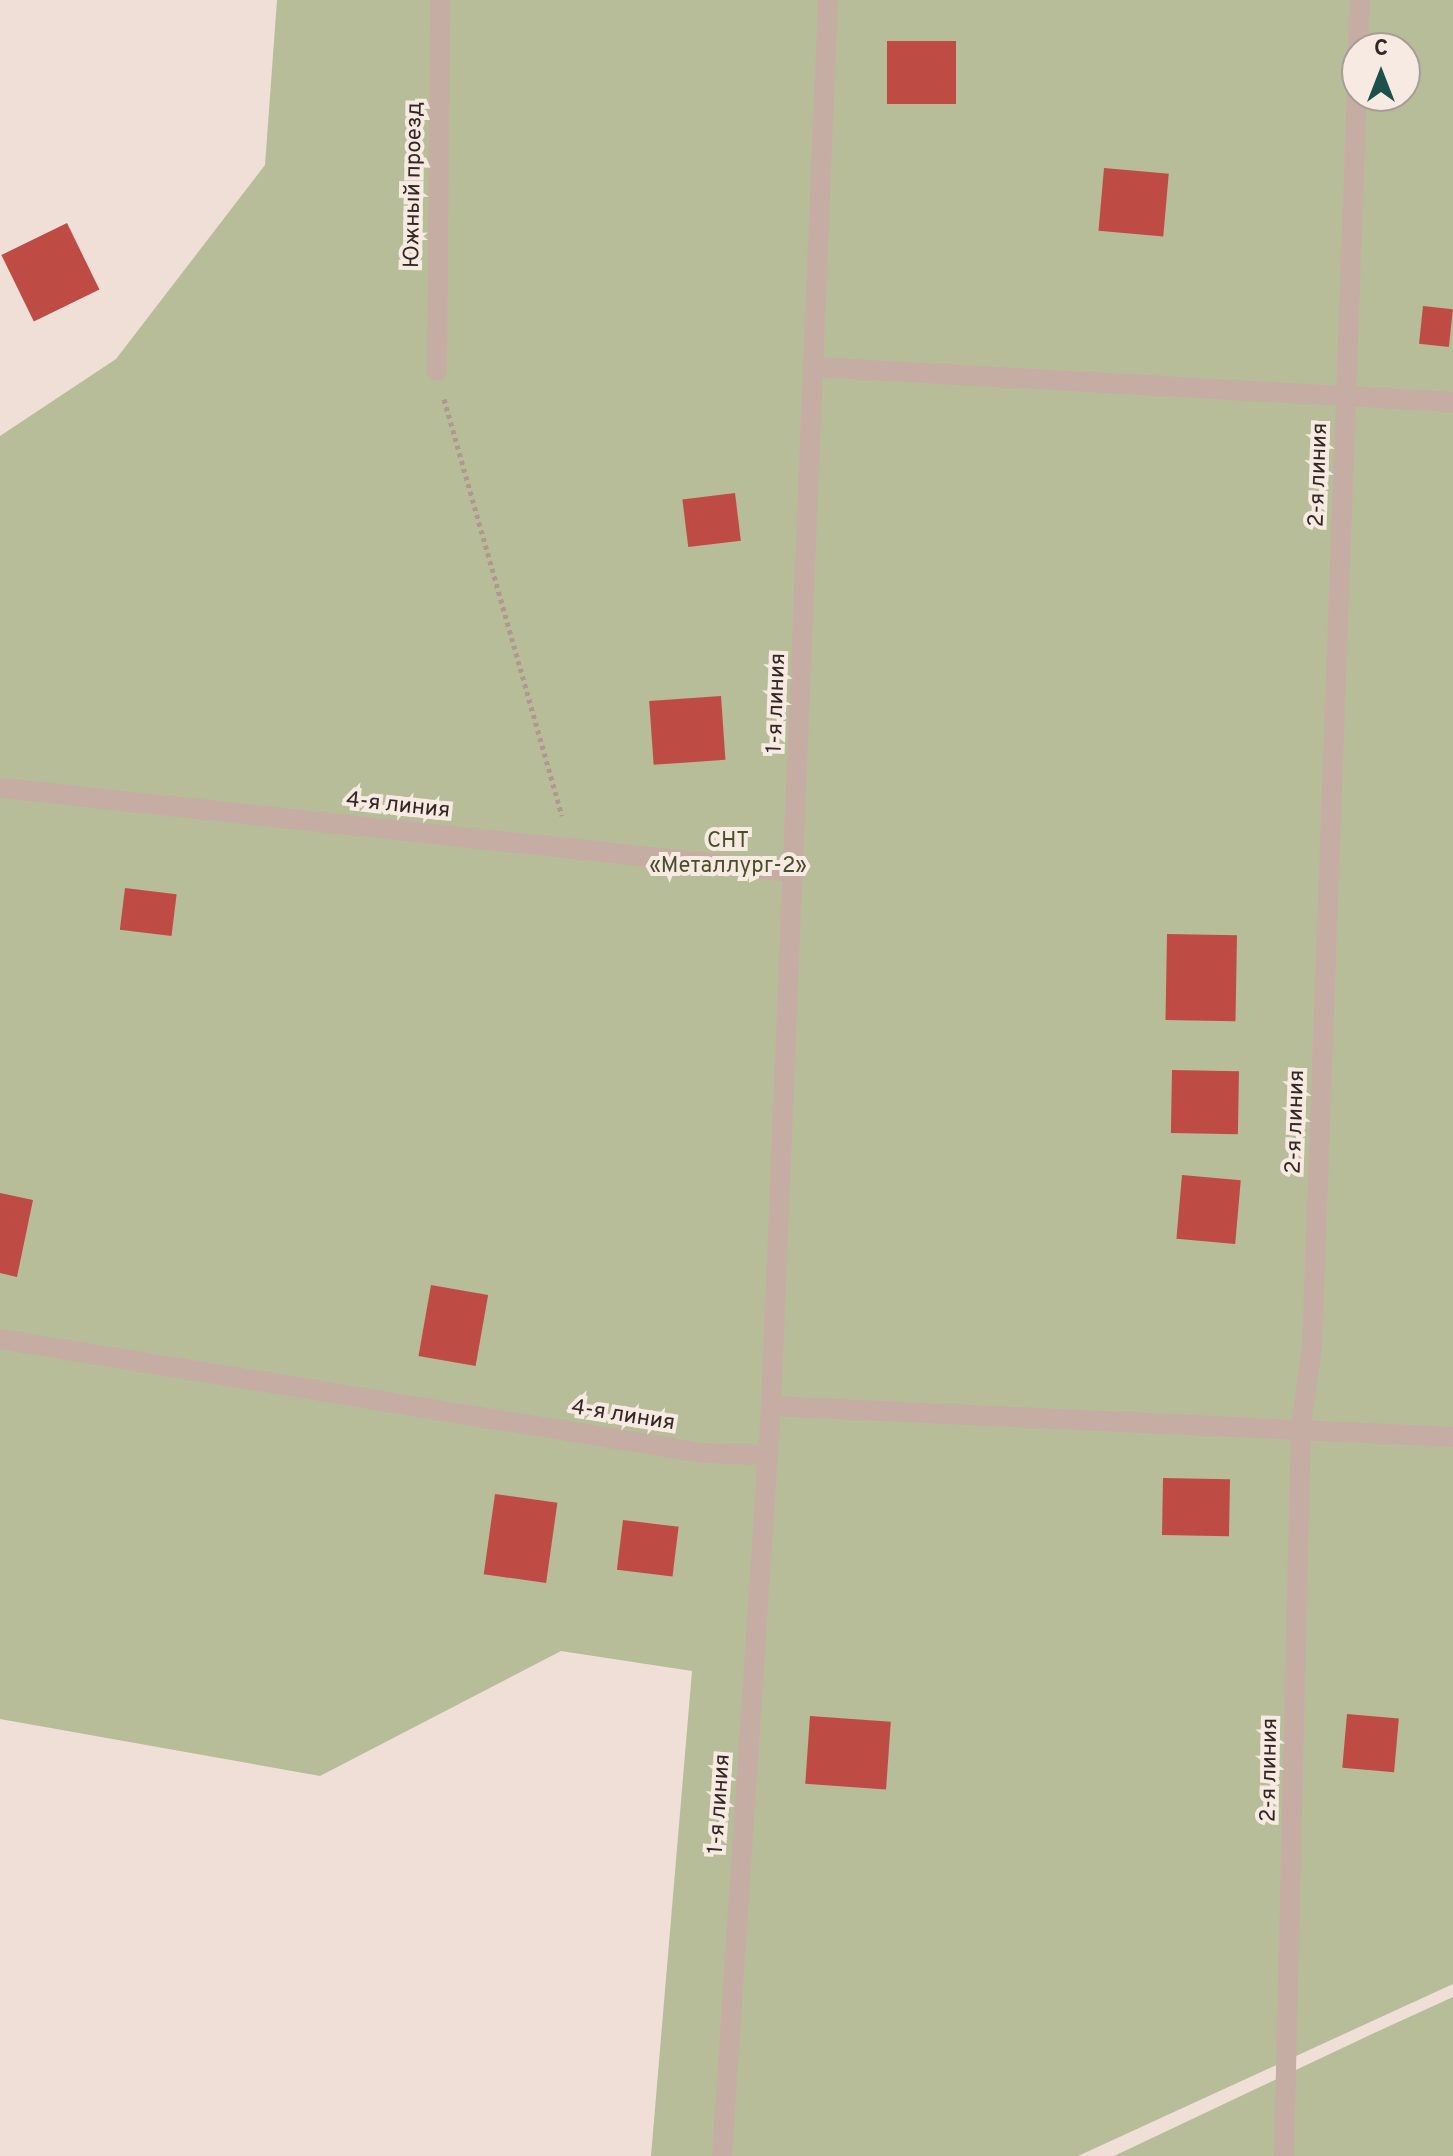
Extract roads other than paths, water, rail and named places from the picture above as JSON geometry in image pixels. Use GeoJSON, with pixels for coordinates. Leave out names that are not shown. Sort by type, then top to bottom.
{"type":"FeatureCollection","features":[{"type":"Feature","properties":{"kind":"lane","name":"Южный проезд"},"geometry":{"type":"LineString","coordinates":[[437,371],[440,0]]}},
{"type":"Feature","properties":{"kind":"lane","name":"1-я линия"},"geometry":{"type":"LineString","coordinates":[[722,2156],[771,1406],[828,0]]}},
{"type":"Feature","properties":{"kind":"lane"},"geometry":{"type":"LineString","coordinates":[[1359,32],[1360,0]]}},
{"type":"Feature","properties":{"kind":"lane","name":"2-я линия"},"geometry":{"type":"LineString","coordinates":[[1284,2156],[1301,1426],[1312,1347],[1356,112]]}},
{"type":"Feature","properties":{"kind":"lane"},"geometry":{"type":"LineString","coordinates":[[814,367],[1453,402]]}},
{"type":"Feature","properties":{"kind":"lane","name":"4-я линия"},"geometry":{"type":"LineString","coordinates":[[0,788],[791,872]]}},
{"type":"Feature","properties":{"kind":"lane","name":"4-я линия"},"geometry":{"type":"LineString","coordinates":[[0,1339],[702,1453],[766,1455]]}},
{"type":"Feature","properties":{"kind":"lane"},"geometry":{"type":"LineString","coordinates":[[771,1406],[1301,1426],[1453,1437]]}},
{"type":"Feature","properties":{"kind":"park label","name":"СНТ «Металлург-2»"},"geometry":{"type":"Point","coordinates":[728,854]}}]}
